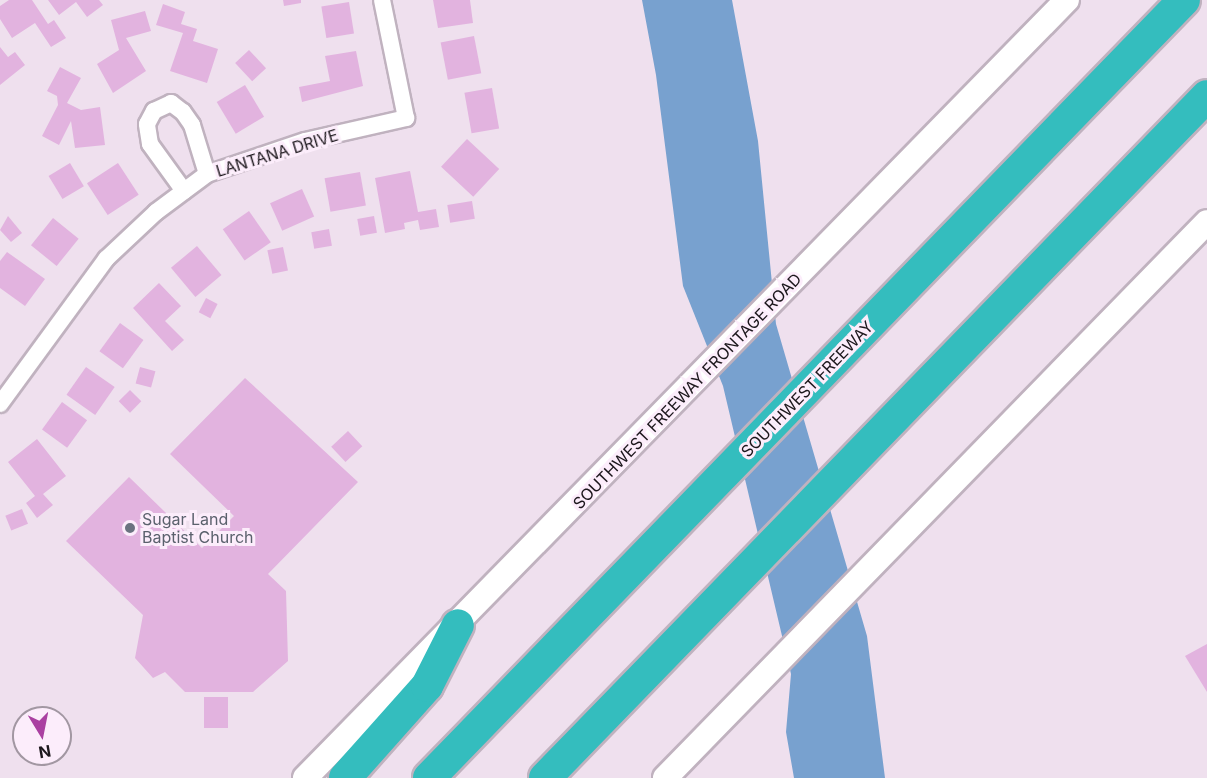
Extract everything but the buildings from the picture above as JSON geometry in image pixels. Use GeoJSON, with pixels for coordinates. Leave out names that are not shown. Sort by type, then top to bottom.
{"type":"FeatureCollection","features":[{"type":"Feature","properties":{"kind":"highway","name":"SOUTHWEST FREEWAY"},"geometry":{"type":"LineString","coordinates":[[429,778],[1184,0]]}},
{"type":"Feature","properties":{"kind":"highway"},"geometry":{"type":"LineString","coordinates":[[545,778],[1207,96]]}},
{"type":"Feature","properties":{"kind":"highway"},"geometry":{"type":"LineString","coordinates":[[345,778],[427,686],[459,626]]}},
{"type":"Feature","properties":{"kind":"main road","name":"SOUTHWEST FREEWAY FRONTAGE ROAD"},"geometry":{"type":"LineString","coordinates":[[304,778],[459,626],[1067,0]]}},
{"type":"Feature","properties":{"kind":"main road"},"geometry":{"type":"LineString","coordinates":[[665,778],[1207,222]]}},
{"type":"Feature","properties":{"kind":"street","name":"LANTANA DRIVE"},"geometry":{"type":"LineString","coordinates":[[0,404],[106,259],[184,191],[207,174],[305,141],[406,118],[382,0]]}},
{"type":"Feature","properties":{"kind":"street"},"geometry":{"type":"LineString","coordinates":[[184,191],[150,144],[147,124],[154,111],[171,103],[183,112],[192,125],[207,174]]}},
{"type":"Feature","properties":{"kind":"water"},"geometry":{"type":"Polygon","coordinates":[[[642,0],[732,0],[758,141],[776,324],[867,636],[885,778],[794,778],[786,732],[791,674],[723,386],[683,286],[656,75],[642,0]]]}},
{"type":"Feature","properties":{"kind":"place","name":"Sugar Land Baptist Church"},"geometry":{"type":"Point","coordinates":[130,528]}}]}
